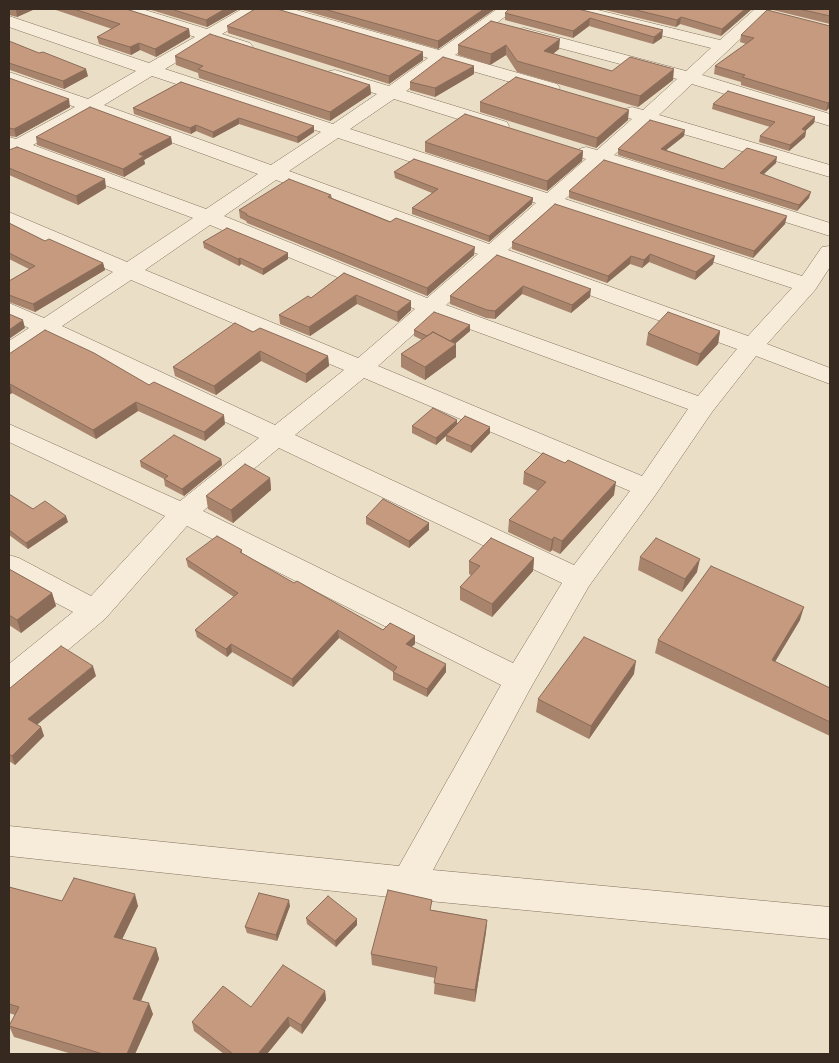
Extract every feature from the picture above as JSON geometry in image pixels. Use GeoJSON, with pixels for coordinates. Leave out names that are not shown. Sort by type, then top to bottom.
{"type":"FeatureCollection","features":[{"type":"Feature","properties":{"kind":"street"},"geometry":{"type":"LineString","coordinates":[[126,9],[263,53]]}},
{"type":"Feature","properties":{"kind":"street"},"geometry":{"type":"LineString","coordinates":[[12,146],[90,106],[253,9]]}},
{"type":"Feature","properties":{"kind":"street"},"geometry":{"type":"LineString","coordinates":[[276,9],[572,95]]}},
{"type":"Feature","properties":{"kind":"street"},"geometry":{"type":"LineString","coordinates":[[9,352],[391,93],[507,9]]}},
{"type":"Feature","properties":{"kind":"street"},"geometry":{"type":"LineString","coordinates":[[575,9],[723,46]]}},
{"type":"Feature","properties":{"kind":"street"},"geometry":{"type":"LineString","coordinates":[[9,681],[96,610],[183,513],[360,369],[646,117],[764,9]]}},
{"type":"Feature","properties":{"kind":"street"},"geometry":{"type":"LineString","coordinates":[[9,21],[151,70],[807,285]]}},
{"type":"Feature","properties":{"kind":"street"},"geometry":{"type":"LineString","coordinates":[[486,23],[688,77],[830,120]]}},
{"type":"Feature","properties":{"kind":"street"},"geometry":{"type":"LineString","coordinates":[[318,70],[515,131]]}},
{"type":"Feature","properties":{"kind":"street"},"geometry":{"type":"LineString","coordinates":[[9,77],[752,346],[830,377]]}},
{"type":"Feature","properties":{"kind":"street"},"geometry":{"type":"LineString","coordinates":[[618,109],[830,171]]}},
{"type":"Feature","properties":{"kind":"street"},"geometry":{"type":"LineString","coordinates":[[12,146],[209,217],[430,307],[703,406]]}},
{"type":"Feature","properties":{"kind":"street"},"geometry":{"type":"LineString","coordinates":[[572,148],[830,230]]}},
{"type":"Feature","properties":{"kind":"street"},"geometry":{"type":"LineString","coordinates":[[9,218],[360,369],[647,488]]}},
{"type":"Feature","properties":{"kind":"street"},"geometry":{"type":"LineString","coordinates":[[408,883],[519,680],[579,579],[647,488],[703,406],[752,346],[807,285],[830,252]]}},
{"type":"Feature","properties":{"kind":"street"},"geometry":{"type":"LineString","coordinates":[[9,310],[579,579]]}},
{"type":"Feature","properties":{"kind":"street"},"geometry":{"type":"LineString","coordinates":[[9,432],[183,513],[519,680]]}},
{"type":"Feature","properties":{"kind":"street"},"geometry":{"type":"LineString","coordinates":[[9,565],[96,610]]}},
{"type":"Feature","properties":{"kind":"street"},"geometry":{"type":"LineString","coordinates":[[9,841],[408,883],[830,923]]}},
{"type":"Feature","properties":{"kind":"building"},"geometry":{"type":"Polygon","coordinates":[[[74,9],[126,9],[189,29],[155,49],[139,43],[130,47],[97,37],[120,24],[74,9]]]}},
{"type":"Feature","properties":{"kind":"building"},"geometry":{"type":"Polygon","coordinates":[[[171,9],[225,9],[206,20],[171,9]]]}},
{"type":"Feature","properties":{"kind":"building"},"geometry":{"type":"Polygon","coordinates":[[[255,9],[277,9],[423,52],[389,76],[227,26],[255,9]]]}},
{"type":"Feature","properties":{"kind":"building"},"geometry":{"type":"Polygon","coordinates":[[[324,9],[484,9],[438,41],[324,9]]]}},
{"type":"Feature","properties":{"kind":"building"},"geometry":{"type":"Polygon","coordinates":[[[509,9],[578,9],[663,30],[654,37],[590,18],[573,31],[505,13],[509,9]]]}},
{"type":"Feature","properties":{"kind":"building"},"geometry":{"type":"Polygon","coordinates":[[[632,9],[745,9],[722,29],[681,17],[677,20],[632,9]]]}},
{"type":"Feature","properties":{"kind":"building"},"geometry":{"type":"Polygon","coordinates":[[[799,9],[830,9],[830,16],[799,9]]]}},
{"type":"Feature","properties":{"kind":"building"},"geometry":{"type":"Polygon","coordinates":[[[767,10],[830,26],[830,101],[828,103],[742,77],[745,75],[715,66],[754,38],[741,35],[767,10]]]}},
{"type":"Feature","properties":{"kind":"building"},"geometry":{"type":"Polygon","coordinates":[[[491,21],[560,39],[544,51],[612,71],[630,57],[674,69],[640,96],[517,61],[506,45],[491,54],[458,45],[491,21]]]}},
{"type":"Feature","properties":{"kind":"building"},"geometry":{"type":"Polygon","coordinates":[[[210,34],[370,85],[330,112],[198,69],[203,66],[175,56],[210,34]]]}},
{"type":"Feature","properties":{"kind":"building"},"geometry":{"type":"Polygon","coordinates":[[[9,41],[86,69],[63,81],[9,63],[9,41]]]}},
{"type":"Feature","properties":{"kind":"building"},"geometry":{"type":"Polygon","coordinates":[[[443,57],[474,66],[435,88],[410,82],[443,57]]]}},
{"type":"Feature","properties":{"kind":"building"},"geometry":{"type":"Polygon","coordinates":[[[516,77],[629,110],[597,138],[480,102],[516,77]]]}},
{"type":"Feature","properties":{"kind":"building"},"geometry":{"type":"Polygon","coordinates":[[[9,78],[69,99],[14,129],[9,128],[9,78]]]}},
{"type":"Feature","properties":{"kind":"building"},"geometry":{"type":"Polygon","coordinates":[[[181,82],[314,126],[297,137],[239,118],[213,132],[196,125],[190,128],[133,108],[181,82]]]}},
{"type":"Feature","properties":{"kind":"building"},"geometry":{"type":"Polygon","coordinates":[[[728,91],[815,117],[802,129],[806,131],[790,145],[760,136],[775,122],[713,104],[728,91]]]}},
{"type":"Feature","properties":{"kind":"building"},"geometry":{"type":"Polygon","coordinates":[[[90,107],[171,137],[139,154],[144,156],[123,169],[36,137],[90,107]]]}},
{"type":"Feature","properties":{"kind":"building"},"geometry":{"type":"Polygon","coordinates":[[[465,114],[583,151],[547,181],[425,142],[465,114]]]}},
{"type":"Feature","properties":{"kind":"building"},"geometry":{"type":"Polygon","coordinates":[[[650,120],[685,130],[661,149],[723,169],[747,148],[777,157],[760,173],[811,192],[799,205],[618,149],[650,120]]]}},
{"type":"Feature","properties":{"kind":"building"},"geometry":{"type":"Polygon","coordinates":[[[17,147],[105,179],[76,196],[9,168],[9,150],[17,147]]]}},
{"type":"Feature","properties":{"kind":"building"},"geometry":{"type":"Polygon","coordinates":[[[414,159],[533,198],[489,236],[412,208],[438,189],[394,172],[414,159]]]}},
{"type":"Feature","properties":{"kind":"building"},"geometry":{"type":"Polygon","coordinates":[[[604,160],[787,216],[754,251],[569,191],[604,160]]]}},
{"type":"Feature","properties":{"kind":"building"},"geometry":{"type":"Polygon","coordinates":[[[289,179],[331,195],[328,197],[390,222],[396,218],[475,247],[427,288],[246,215],[239,210],[289,179]]]}},
{"type":"Feature","properties":{"kind":"building"},"geometry":{"type":"Polygon","coordinates":[[[555,204],[715,256],[696,272],[650,254],[644,260],[631,256],[608,276],[512,242],[555,204]]]}},
{"type":"Feature","properties":{"kind":"building"},"geometry":{"type":"Polygon","coordinates":[[[9,223],[45,241],[49,239],[103,263],[33,304],[9,295],[9,281],[35,266],[9,253],[9,223]]]}},
{"type":"Feature","properties":{"kind":"building"},"geometry":{"type":"Polygon","coordinates":[[[227,228],[288,253],[263,269],[203,242],[227,228]]]}},
{"type":"Feature","properties":{"kind":"building"},"geometry":{"type":"Polygon","coordinates":[[[497,255],[591,289],[572,305],[523,286],[495,311],[487,310],[450,296],[497,255]]]}},
{"type":"Feature","properties":{"kind":"building"},"geometry":{"type":"Polygon","coordinates":[[[344,273],[411,301],[397,312],[356,295],[309,327],[279,315],[308,296],[311,298],[344,273]]]}},
{"type":"Feature","properties":{"kind":"building"},"geometry":{"type":"Polygon","coordinates":[[[434,312],[470,325],[450,341],[433,332],[427,336],[414,330],[434,312]]]}},
{"type":"Feature","properties":{"kind":"building"},"geometry":{"type":"Polygon","coordinates":[[[668,312],[720,331],[700,354],[648,333],[668,312]]]}},
{"type":"Feature","properties":{"kind":"building"},"geometry":{"type":"Polygon","coordinates":[[[9,314],[23,320],[9,330],[9,314]]]}},
{"type":"Feature","properties":{"kind":"building"},"geometry":{"type":"Polygon","coordinates":[[[235,323],[253,332],[260,328],[328,356],[306,374],[260,351],[214,386],[173,367],[235,323]]]}},
{"type":"Feature","properties":{"kind":"building"},"geometry":{"type":"Polygon","coordinates":[[[45,330],[94,353],[149,385],[154,382],[224,415],[204,432],[136,402],[93,430],[9,385],[9,354],[45,330]]]}},
{"type":"Feature","properties":{"kind":"building"},"geometry":{"type":"Polygon","coordinates":[[[433,332],[456,344],[425,367],[401,354],[433,332]]]}},
{"type":"Feature","properties":{"kind":"building"},"geometry":{"type":"Polygon","coordinates":[[[433,408],[457,420],[436,438],[412,426],[433,408]]]}},
{"type":"Feature","properties":{"kind":"building"},"geometry":{"type":"Polygon","coordinates":[[[465,416],[490,427],[471,446],[446,435],[465,416]]]}},
{"type":"Feature","properties":{"kind":"building"},"geometry":{"type":"Polygon","coordinates":[[[174,435],[221,459],[182,489],[164,479],[168,476],[140,461],[174,435]]]}},
{"type":"Feature","properties":{"kind":"building"},"geometry":{"type":"Polygon","coordinates":[[[543,453],[565,463],[568,460],[616,482],[562,541],[554,537],[552,540],[509,520],[546,482],[524,472],[543,453]]]}},
{"type":"Feature","properties":{"kind":"building"},"geometry":{"type":"Polygon","coordinates":[[[245,464],[270,478],[231,510],[206,496],[245,464]]]}},
{"type":"Feature","properties":{"kind":"building"},"geometry":{"type":"Polygon","coordinates":[[[9,494],[33,509],[45,501],[66,516],[26,543],[9,530],[9,494]]]}},
{"type":"Feature","properties":{"kind":"building"},"geometry":{"type":"Polygon","coordinates":[[[383,499],[429,523],[409,541],[366,517],[383,499]]]}},
{"type":"Feature","properties":{"kind":"building"},"geometry":{"type":"Polygon","coordinates":[[[217,536],[242,550],[240,552],[294,583],[297,581],[383,630],[390,623],[415,636],[406,644],[446,664],[427,689],[393,672],[397,667],[338,630],[292,679],[231,644],[226,649],[195,630],[238,593],[186,559],[217,536]]]}},
{"type":"Feature","properties":{"kind":"building"},"geometry":{"type":"Polygon","coordinates":[[[491,538],[534,558],[492,604],[460,587],[480,566],[469,561],[491,538]]]}},
{"type":"Feature","properties":{"kind":"building"},"geometry":{"type":"Polygon","coordinates":[[[656,538],[700,559],[685,579],[640,557],[656,538]]]}},
{"type":"Feature","properties":{"kind":"building"},"geometry":{"type":"Polygon","coordinates":[[[711,566],[804,607],[772,660],[830,688],[830,722],[658,640],[711,566]]]}},
{"type":"Feature","properties":{"kind":"building"},"geometry":{"type":"Polygon","coordinates":[[[9,569],[52,593],[17,620],[9,615],[9,569]]]}},
{"type":"Feature","properties":{"kind":"building"},"geometry":{"type":"Polygon","coordinates":[[[584,637],[636,661],[591,726],[538,699],[584,637]]]}},
{"type":"Feature","properties":{"kind":"building"},"geometry":{"type":"Polygon","coordinates":[[[61,646],[93,666],[28,719],[41,727],[12,756],[9,754],[9,689],[61,646]]]}},
{"type":"Feature","properties":{"kind":"building"},"geometry":{"type":"Polygon","coordinates":[[[74,878],[135,894],[114,937],[156,948],[133,999],[149,1003],[127,1054],[103,1054],[9,1026],[19,1007],[9,1004],[9,887],[62,901],[74,878]]]}},
{"type":"Feature","properties":{"kind":"building"},"geometry":{"type":"Polygon","coordinates":[[[388,890],[432,900],[430,910],[487,920],[475,990],[434,983],[437,967],[371,954],[388,890]]]}},
{"type":"Feature","properties":{"kind":"building"},"geometry":{"type":"Polygon","coordinates":[[[259,893],[289,900],[276,935],[245,927],[259,893]]]}},
{"type":"Feature","properties":{"kind":"building"},"geometry":{"type":"Polygon","coordinates":[[[328,896],[357,919],[335,941],[306,918],[328,896]]]}},
{"type":"Feature","properties":{"kind":"building"},"geometry":{"type":"Polygon","coordinates":[[[283,965],[325,991],[301,1025],[288,1017],[258,1054],[233,1054],[192,1022],[223,986],[251,1007],[283,965]]]}}]}
